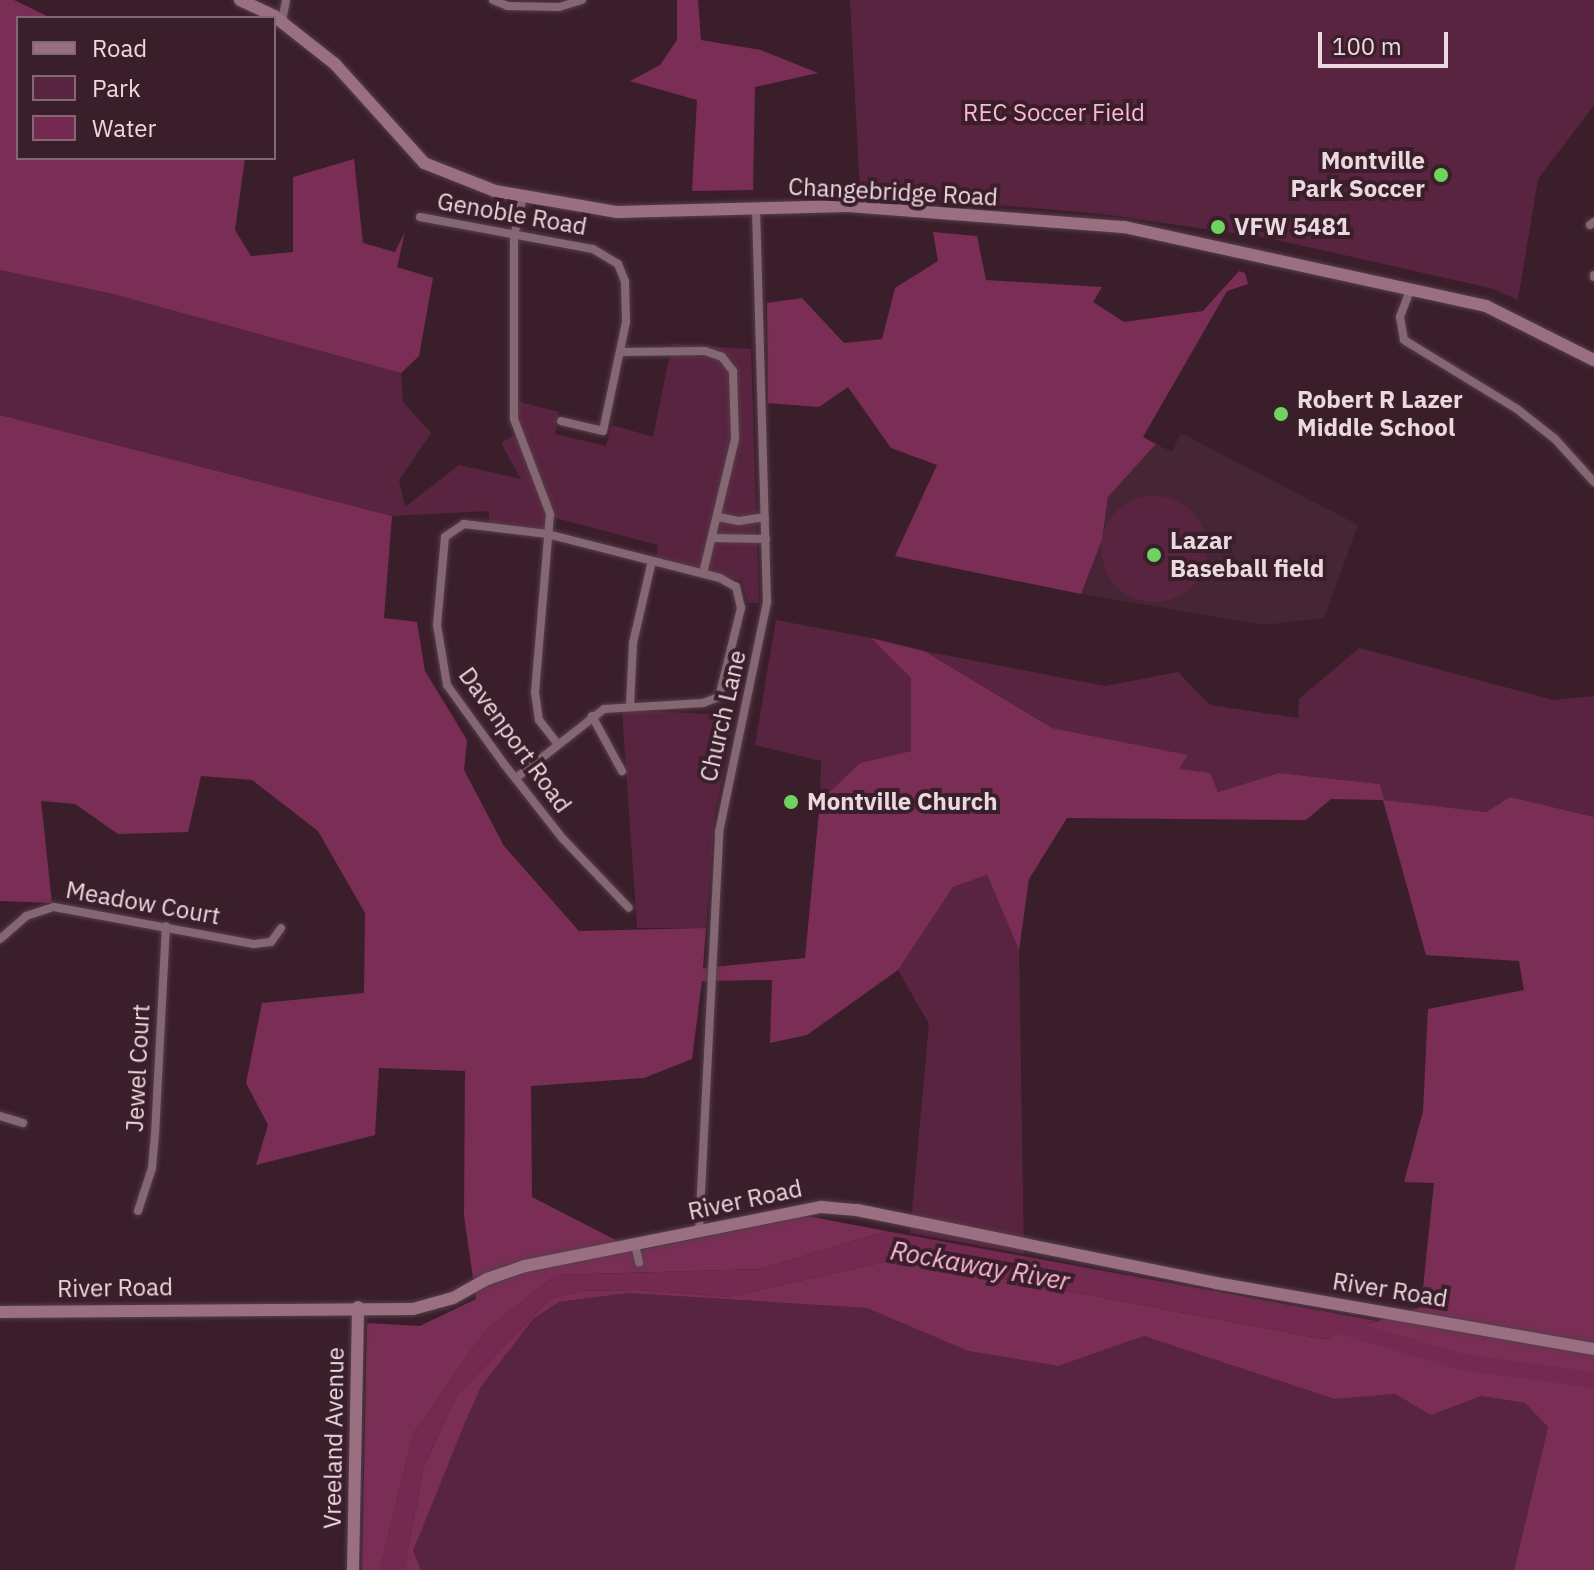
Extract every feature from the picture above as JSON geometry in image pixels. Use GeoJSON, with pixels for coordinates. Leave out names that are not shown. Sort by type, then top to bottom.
{"type":"FeatureCollection","features":[{"type":"Feature","properties":{"kind":"street","name":"Changebridge Road"},"geometry":{"type":"LineString","coordinates":[[240,0],[272,16]]}},
{"type":"Feature","properties":{"kind":"street"},"geometry":{"type":"LineString","coordinates":[[282,21],[286,0]]}},
{"type":"Feature","properties":{"kind":"street"},"geometry":{"type":"LineString","coordinates":[[493,0],[508,6],[559,7],[582,0]]}},
{"type":"Feature","properties":{"kind":"street","name":"Changebridge Road"},"geometry":{"type":"LineString","coordinates":[[276,18],[343,72],[424,163],[455,179],[523,197],[617,212],[886,208],[1124,227],[1486,306],[1594,360]]}},
{"type":"Feature","properties":{"kind":"street"},"geometry":{"type":"LineString","coordinates":[[523,197],[514,236],[515,431],[548,503],[535,692],[537,714],[557,743]]}},
{"type":"Feature","properties":{"kind":"street","name":"Church Lane"},"geometry":{"type":"LineString","coordinates":[[699,1232],[719,832],[764,628],[766,539],[756,208]]}},
{"type":"Feature","properties":{"kind":"street","name":"Genoble Road"},"geometry":{"type":"LineString","coordinates":[[420,217],[593,249],[614,260],[625,281],[622,352],[603,431],[561,421]]}},
{"type":"Feature","properties":{"kind":"street"},"geometry":{"type":"LineString","coordinates":[[1411,288],[1400,317],[1404,340],[1517,409],[1555,439],[1594,482]]}},
{"type":"Feature","properties":{"kind":"street"},"geometry":{"type":"LineString","coordinates":[[622,352],[705,351],[731,365],[736,382],[735,439],[703,573]]}},
{"type":"Feature","properties":{"kind":"street"},"geometry":{"type":"LineString","coordinates":[[718,517],[739,521],[765,517]]}},
{"type":"Feature","properties":{"kind":"street","name":"Davenport Road"},"geometry":{"type":"LineString","coordinates":[[629,908],[563,839],[442,674],[437,625],[445,537],[464,524],[548,534],[703,573],[736,587],[741,608],[719,697],[703,703],[630,705]]}},
{"type":"Feature","properties":{"kind":"street"},"geometry":{"type":"LineString","coordinates":[[712,538],[766,539]]}},
{"type":"Feature","properties":{"kind":"street"},"geometry":{"type":"LineString","coordinates":[[516,778],[592,716],[630,705],[633,643],[652,561]]}},
{"type":"Feature","properties":{"kind":"street"},"geometry":{"type":"LineString","coordinates":[[592,716],[622,771]]}},
{"type":"Feature","properties":{"kind":"street","name":"Meadow Court"},"geometry":{"type":"LineString","coordinates":[[0,939],[26,916],[54,907],[262,944],[281,928]]}},
{"type":"Feature","properties":{"kind":"street","name":"Jewel Court"},"geometry":{"type":"LineString","coordinates":[[138,1211],[154,1146],[166,926]]}},
{"type":"Feature","properties":{"kind":"street"},"geometry":{"type":"LineString","coordinates":[[0,1116],[23,1123]]}},
{"type":"Feature","properties":{"kind":"street","name":"River Road"},"geometry":{"type":"LineString","coordinates":[[0,1312],[428,1306],[509,1270],[699,1232],[795,1209],[857,1210],[1216,1283],[1594,1349]]}},
{"type":"Feature","properties":{"kind":"street"},"geometry":{"type":"LineString","coordinates":[[635,1245],[639,1263]]}},
{"type":"Feature","properties":{"kind":"street","name":"Vreeland Avenue"},"geometry":{"type":"LineString","coordinates":[[353,1570],[358,1307]]}},
{"type":"Feature","properties":{"kind":"shaded area"},"geometry":{"type":"Polygon","coordinates":[[[0,0],[14,0],[47,16],[16,16],[16,160],[245,160],[235,230],[251,256],[293,252],[293,177],[354,159],[363,243],[395,252],[405,232],[397,267],[433,278],[419,356],[401,373],[113,294],[0,270],[0,0]]]}},
{"type":"Feature","properties":{"kind":"shaded area"},"geometry":{"type":"Polygon","coordinates":[[[677,0],[698,0],[701,40],[761,50],[818,73],[755,87],[753,190],[692,191],[697,100],[630,81],[660,65],[677,40],[677,0]]]}},
{"type":"Feature","properties":{"kind":"shaded area"},"geometry":{"type":"Polygon","coordinates":[[[933,232],[977,236],[986,280],[1102,287],[1093,302],[1124,322],[1203,311],[1239,271],[1245,273],[1248,284],[1227,291],[1143,437],[1156,444],[1108,497],[1102,540],[1081,594],[895,556],[937,465],[891,448],[848,387],[819,407],[768,403],[767,303],[802,298],[844,343],[882,339],[895,288],[938,261],[933,232]]]}},
{"type":"Feature","properties":{"kind":"shaded area"},"geometry":{"type":"Polygon","coordinates":[[[0,415],[392,516],[384,618],[417,622],[425,671],[467,740],[464,770],[504,846],[579,931],[706,928],[703,968],[805,958],[820,801],[860,763],[911,751],[911,678],[871,638],[924,651],[1052,728],[1188,755],[1179,769],[1210,773],[1218,792],[1279,773],[1380,784],[1384,800],[1486,812],[1510,797],[1594,817],[1594,1570],[1514,1570],[1548,1427],[1525,1403],[1481,1396],[1431,1415],[1395,1394],[1334,1399],[1144,1336],[1058,1366],[968,1351],[867,1308],[628,1293],[559,1302],[533,1319],[481,1387],[413,1551],[421,1570],[404,1570],[424,1466],[457,1395],[550,1299],[581,1291],[638,1290],[729,1297],[897,1259],[1323,1339],[1421,1307],[1434,1183],[1404,1182],[1423,1111],[1428,1009],[1524,990],[1519,961],[1426,955],[1383,800],[1331,799],[1306,820],[1067,818],[1029,879],[1019,950],[987,875],[953,887],[898,970],[807,1035],[770,1043],[772,980],[702,981],[692,1059],[644,1078],[531,1086],[532,1197],[637,1251],[807,1216],[886,1231],[761,1269],[556,1275],[485,1331],[413,1434],[380,1570],[362,1570],[367,1323],[420,1326],[476,1299],[464,1216],[465,1071],[379,1068],[375,1135],[256,1165],[268,1125],[246,1083],[262,1003],[364,993],[365,913],[318,831],[252,780],[201,776],[188,832],[118,834],[75,804],[41,801],[52,903],[0,901],[0,415]]]}},
{"type":"Feature","properties":{"kind":"shaded area"},"geometry":{"type":"Polygon","coordinates":[[[1181,433],[1358,525],[1324,618],[1264,625],[1081,594],[1102,540],[1108,497],[1156,444],[1172,452],[1181,433]]]}},
{"type":"Feature","properties":{"kind":"green space","name":"REC Soccer Field"},"geometry":{"type":"Polygon","coordinates":[[[850,0],[1594,0],[1594,105],[1538,179],[1518,300],[1494,289],[1273,239],[1103,214],[860,193],[850,0]]]}},
{"type":"Feature","properties":{"kind":"green space"},"geometry":{"type":"Polygon","coordinates":[[[0,270],[113,294],[401,373],[403,402],[431,433],[399,480],[405,507],[459,465],[521,479],[501,443],[516,434],[512,400],[559,412],[555,434],[606,446],[612,425],[653,437],[672,344],[751,349],[759,603],[748,603],[742,581],[656,559],[658,545],[548,516],[544,534],[489,524],[489,511],[392,516],[0,415],[0,270]]]}},
{"type":"Feature","properties":{"kind":"green space","name":"Lazar Baseball field"},"geometry":{"type":"Polygon","coordinates":[[[1154,496],[1174,500],[1191,512],[1203,529],[1207,549],[1203,569],[1191,586],[1174,598],[1154,602],[1134,598],[1117,586],[1105,569],[1101,549],[1105,529],[1117,512],[1134,500],[1154,496]]]}},
{"type":"Feature","properties":{"kind":"green space"},"geometry":{"type":"Polygon","coordinates":[[[776,620],[871,638],[911,678],[911,751],[860,763],[820,801],[821,761],[755,745],[776,620]]]}},
{"type":"Feature","properties":{"kind":"green space"},"geometry":{"type":"Polygon","coordinates":[[[1359,648],[1553,700],[1594,696],[1594,817],[1510,797],[1486,812],[1383,800],[1380,784],[1279,773],[1218,792],[1179,769],[1187,755],[1052,728],[924,651],[1105,686],[1178,672],[1210,705],[1298,718],[1299,699],[1359,648]]]}},
{"type":"Feature","properties":{"kind":"green space"},"geometry":{"type":"Polygon","coordinates":[[[622,710],[735,715],[715,813],[706,928],[637,928],[622,710]]]}},
{"type":"Feature","properties":{"kind":"green space"},"geometry":{"type":"Polygon","coordinates":[[[987,875],[1019,950],[1024,1254],[910,1233],[929,1024],[898,970],[953,887],[987,875]]]}},
{"type":"Feature","properties":{"kind":"green space"},"geometry":{"type":"Polygon","coordinates":[[[628,1293],[867,1308],[968,1351],[1057,1366],[1144,1336],[1334,1399],[1395,1394],[1431,1415],[1481,1396],[1525,1403],[1548,1427],[1514,1570],[421,1570],[413,1552],[430,1501],[481,1387],[507,1352],[533,1319],[559,1302],[628,1293]]]}},
{"type":"Feature","properties":{"kind":"water","name":"Rockaway River"},"geometry":{"type":"Polygon","coordinates":[[[886,1231],[1377,1321],[1323,1339],[897,1259],[729,1297],[638,1290],[581,1291],[550,1299],[457,1395],[424,1466],[404,1570],[380,1570],[413,1434],[485,1331],[556,1275],[761,1269],[886,1231]]]}},
{"type":"Feature","properties":{"kind":"waterway","name":"Rockaway River"},"geometry":{"type":"LineString","coordinates":[[1334,1324],[1462,1362],[1594,1380]]}},
{"type":"Feature","properties":{"kind":"place","name":"Montville Park Soccer"},"geometry":{"type":"Point","coordinates":[1441,175]}},
{"type":"Feature","properties":{"kind":"place","name":"VFW 5481"},"geometry":{"type":"Point","coordinates":[1218,227]}},
{"type":"Feature","properties":{"kind":"place","name":"Robert R Lazer Middle School"},"geometry":{"type":"Point","coordinates":[1281,414]}},
{"type":"Feature","properties":{"kind":"place","name":"Lazar Baseball field"},"geometry":{"type":"Point","coordinates":[1154,555]}},
{"type":"Feature","properties":{"kind":"place","name":"Montville Church"},"geometry":{"type":"Point","coordinates":[791,802]}}]}
